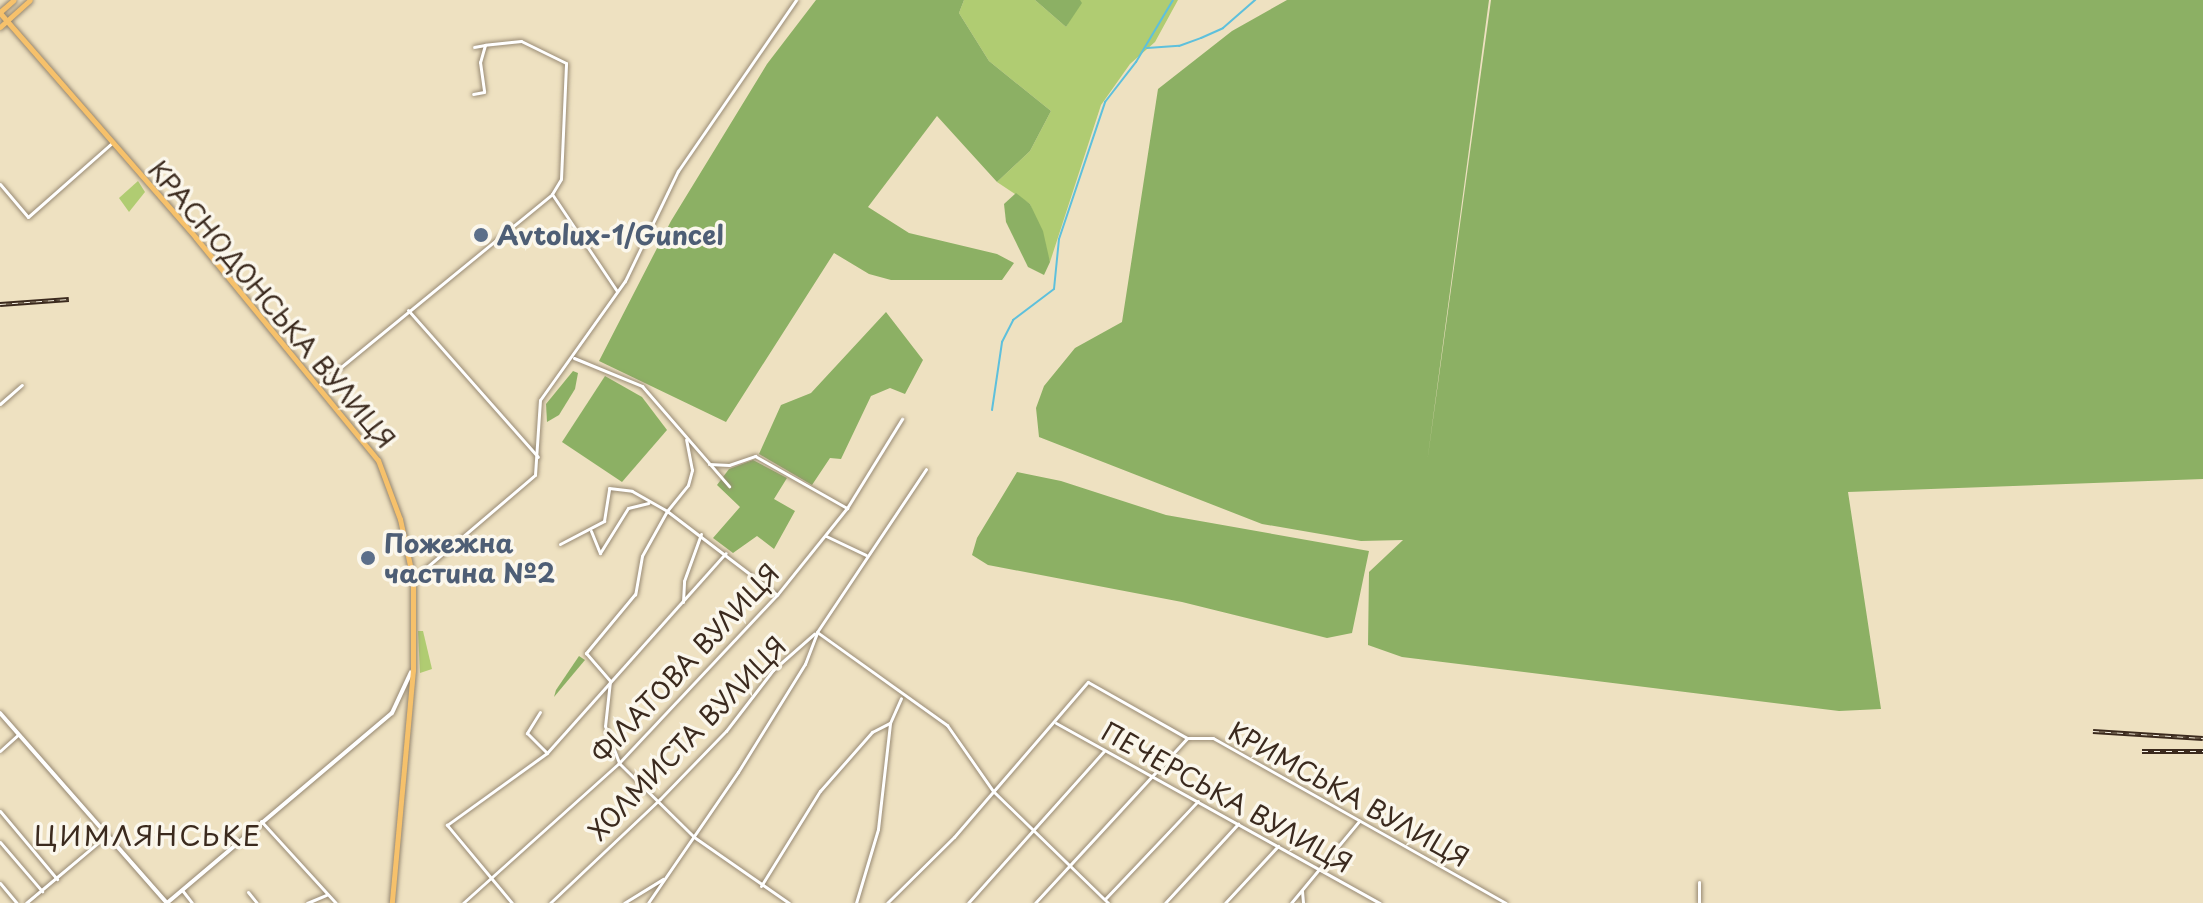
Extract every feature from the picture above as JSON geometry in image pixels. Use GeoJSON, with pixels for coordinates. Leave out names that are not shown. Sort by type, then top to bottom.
{"type":"FeatureCollection","features":[{"type":"Feature","properties":{"kind":"main road"},"geometry":{"type":"LineString","coordinates":[[0,12],[14,0]]}},
{"type":"Feature","properties":{"kind":"main road"},"geometry":{"type":"LineString","coordinates":[[0,27],[30,0]]}},
{"type":"Feature","properties":{"kind":"main road","name":"КРАСНОДОНСЬКА ВУЛИЦЯ"},"geometry":{"type":"LineString","coordinates":[[0,12],[319,385],[378,460],[400,519],[413,579],[413,670],[392,903]]}},
{"type":"Feature","properties":{"kind":"street"},"geometry":{"type":"LineString","coordinates":[[413,579],[535,475],[539,458],[540,400],[574,358],[652,234],[678,171],[796,0]]}},
{"type":"Feature","properties":{"kind":"street"},"geometry":{"type":"LineString","coordinates":[[319,385],[552,194],[561,179],[566,63],[521,41],[474,47]]}},
{"type":"Feature","properties":{"kind":"street"},"geometry":{"type":"LineString","coordinates":[[473,94],[484,92],[480,62],[485,45]]}},
{"type":"Feature","properties":{"kind":"street"},"geometry":{"type":"LineString","coordinates":[[0,184],[28,217],[112,143]]}},
{"type":"Feature","properties":{"kind":"street"},"geometry":{"type":"LineString","coordinates":[[552,194],[617,291]]}},
{"type":"Feature","properties":{"kind":"street"},"geometry":{"type":"LineString","coordinates":[[408,310],[539,458]]}},
{"type":"Feature","properties":{"kind":"street"},"geometry":{"type":"LineString","coordinates":[[574,358],[642,386],[729,486]]}},
{"type":"Feature","properties":{"kind":"street"},"geometry":{"type":"LineString","coordinates":[[0,404],[22,385]]}},
{"type":"Feature","properties":{"kind":"street","name":"ФІЛАТОВА ВУЛИЦЯ"},"geometry":{"type":"LineString","coordinates":[[463,903],[619,763],[777,595],[847,508],[902,419]]}},
{"type":"Feature","properties":{"kind":"street"},"geometry":{"type":"LineString","coordinates":[[686,440],[692,470],[642,556],[635,594],[586,653],[610,681],[605,726],[619,763],[660,799],[694,837],[789,903]]}},
{"type":"Feature","properties":{"kind":"street"},"geometry":{"type":"LineString","coordinates":[[709,464],[729,465],[755,456],[847,508]]}},
{"type":"Feature","properties":{"kind":"street"},"geometry":{"type":"LineString","coordinates":[[648,903],[805,664],[817,632],[926,469]]}},
{"type":"Feature","properties":{"kind":"street"},"geometry":{"type":"LineString","coordinates":[[560,544],[591,531],[604,521],[609,488],[632,491],[701,534],[777,595]]}},
{"type":"Feature","properties":{"kind":"street"},"geometry":{"type":"LineString","coordinates":[[591,531],[600,553],[628,508],[648,503]]}},
{"type":"Feature","properties":{"kind":"street"},"geometry":{"type":"LineString","coordinates":[[683,602],[684,581],[701,534]]}},
{"type":"Feature","properties":{"kind":"street"},"geometry":{"type":"LineString","coordinates":[[826,536],[867,555]]}},
{"type":"Feature","properties":{"kind":"street"},"geometry":{"type":"LineString","coordinates":[[512,903],[488,879],[447,825],[547,753],[726,553]]}},
{"type":"Feature","properties":{"kind":"street"},"geometry":{"type":"LineString","coordinates":[[817,632],[901,697],[947,725],[993,791],[1107,901],[1198,801]]}},
{"type":"Feature","properties":{"kind":"street","name":"ХОЛМИСТА ВУЛИЦЯ"},"geometry":{"type":"LineString","coordinates":[[550,903],[660,799],[726,731],[773,670],[817,632]]}},
{"type":"Feature","properties":{"kind":"street"},"geometry":{"type":"LineString","coordinates":[[0,713],[105,837],[167,903],[392,713],[413,670]]}},
{"type":"Feature","properties":{"kind":"street","name":"КРИМСЬКА ВУЛИЦЯ"},"geometry":{"type":"LineString","coordinates":[[1056,723],[1088,682],[1187,738],[1213,738],[1506,903]]}},
{"type":"Feature","properties":{"kind":"street"},"geometry":{"type":"LineString","coordinates":[[856,903],[878,829],[890,723],[901,697]]}},
{"type":"Feature","properties":{"kind":"street"},"geometry":{"type":"LineString","coordinates":[[540,712],[527,733],[547,753]]}},
{"type":"Feature","properties":{"kind":"street"},"geometry":{"type":"LineString","coordinates":[[761,886],[820,791],[872,732],[890,723]]}},
{"type":"Feature","properties":{"kind":"street"},"geometry":{"type":"LineString","coordinates":[[887,903],[1056,723]]}},
{"type":"Feature","properties":{"kind":"street","name":"ПЕЧЕРСЬКА ВУЛИЦЯ"},"geometry":{"type":"LineString","coordinates":[[1056,723],[1380,903]]}},
{"type":"Feature","properties":{"kind":"street"},"geometry":{"type":"LineString","coordinates":[[0,751],[19,734]]}},
{"type":"Feature","properties":{"kind":"street"},"geometry":{"type":"LineString","coordinates":[[1035,903],[1187,738]]}},
{"type":"Feature","properties":{"kind":"street"},"geometry":{"type":"LineString","coordinates":[[970,902],[1105,750]]}},
{"type":"Feature","properties":{"kind":"street"},"geometry":{"type":"LineString","coordinates":[[0,811],[57,879]]}},
{"type":"Feature","properties":{"kind":"street"},"geometry":{"type":"LineString","coordinates":[[261,821],[336,903]]}},
{"type":"Feature","properties":{"kind":"street"},"geometry":{"type":"LineString","coordinates":[[1291,903],[1322,870],[1359,821]]}},
{"type":"Feature","properties":{"kind":"street"},"geometry":{"type":"LineString","coordinates":[[1165,903],[1238,824]]}},
{"type":"Feature","properties":{"kind":"street"},"geometry":{"type":"LineString","coordinates":[[26,903],[105,837]]}},
{"type":"Feature","properties":{"kind":"street"},"geometry":{"type":"LineString","coordinates":[[0,842],[42,891]]}},
{"type":"Feature","properties":{"kind":"street"},"geometry":{"type":"LineString","coordinates":[[1225,903],[1278,846]]}},
{"type":"Feature","properties":{"kind":"street"},"geometry":{"type":"LineString","coordinates":[[624,903],[666,877]]}},
{"type":"Feature","properties":{"kind":"street"},"geometry":{"type":"LineString","coordinates":[[1699,882],[1699,903]]}},
{"type":"Feature","properties":{"kind":"street"},"geometry":{"type":"LineString","coordinates":[[0,883],[17,903]]}},
{"type":"Feature","properties":{"kind":"street"},"geometry":{"type":"LineString","coordinates":[[182,890],[192,903]]}},
{"type":"Feature","properties":{"kind":"street"},"geometry":{"type":"LineString","coordinates":[[1302,891],[1303,903]]}},
{"type":"Feature","properties":{"kind":"street"},"geometry":{"type":"LineString","coordinates":[[248,892],[257,903]]}},
{"type":"Feature","properties":{"kind":"street"},"geometry":{"type":"LineString","coordinates":[[307,903],[327,894]]}},
{"type":"Feature","properties":{"kind":"street"},"geometry":{"type":"LineString","coordinates":[[1362,903],[1364,894]]}},
{"type":"Feature","properties":{"kind":"green space"},"geometry":{"type":"Polygon","coordinates":[[[816,0],[964,0],[959,13],[989,61],[1051,111],[1030,151],[997,182],[937,116],[868,207],[909,233],[997,254],[1014,263],[1002,280],[891,280],[869,274],[834,253],[726,422],[599,361],[671,221],[767,64],[816,0]]]}},
{"type":"Feature","properties":{"kind":"green space"},"geometry":{"type":"Polygon","coordinates":[[[964,0],[1035,0],[1066,27],[1080,0],[1178,0],[1155,42],[1130,64],[1101,105],[1050,262],[1030,204],[997,182],[1030,151],[1051,111],[989,61],[959,13],[964,0]]]}},
{"type":"Feature","properties":{"kind":"green space"},"geometry":{"type":"Polygon","coordinates":[[[1035,0],[1080,0],[1082,3],[1066,27],[1035,0]]]}},
{"type":"Feature","properties":{"kind":"green space"},"geometry":{"type":"Polygon","coordinates":[[[1287,0],[1489,0],[1427,463],[1491,0],[2203,0],[2203,479],[1848,492],[1881,709],[1839,711],[1402,657],[1368,645],[1369,572],[1403,540],[1361,541],[1262,524],[1039,437],[1036,408],[1044,386],[1075,348],[1122,322],[1158,89],[1232,31],[1287,0]]]}},
{"type":"Feature","properties":{"kind":"green space"},"geometry":{"type":"Polygon","coordinates":[[[138,181],[145,192],[129,212],[119,198],[138,181]]]}},
{"type":"Feature","properties":{"kind":"green space"},"geometry":{"type":"Polygon","coordinates":[[[1016,193],[1030,204],[1043,231],[1050,262],[1044,275],[1028,267],[1006,222],[1004,204],[1016,193]]]}},
{"type":"Feature","properties":{"kind":"green space"},"geometry":{"type":"Polygon","coordinates":[[[886,312],[923,360],[905,394],[890,388],[871,396],[841,459],[830,458],[812,485],[759,454],[781,405],[811,393],[886,312]]]}},
{"type":"Feature","properties":{"kind":"green space"},"geometry":{"type":"Polygon","coordinates":[[[573,371],[578,373],[575,389],[559,415],[547,422],[546,404],[573,371]]]}},
{"type":"Feature","properties":{"kind":"green space"},"geometry":{"type":"Polygon","coordinates":[[[605,376],[642,397],[667,430],[622,482],[562,442],[605,376]]]}},
{"type":"Feature","properties":{"kind":"green space"},"geometry":{"type":"Polygon","coordinates":[[[753,460],[787,478],[774,499],[795,511],[774,549],[757,536],[733,553],[713,538],[740,507],[717,485],[729,469],[753,460]]]}},
{"type":"Feature","properties":{"kind":"green space"},"geometry":{"type":"Polygon","coordinates":[[[1017,472],[1061,481],[1166,515],[1369,551],[1352,633],[1327,638],[1182,602],[988,565],[972,555],[977,538],[1017,472]]]}},
{"type":"Feature","properties":{"kind":"green space"},"geometry":{"type":"Polygon","coordinates":[[[418,631],[423,631],[432,669],[420,673],[418,631]]]}},
{"type":"Feature","properties":{"kind":"green space"},"geometry":{"type":"Polygon","coordinates":[[[579,656],[585,660],[554,697],[556,690],[579,656]]]}},
{"type":"Feature","properties":{"kind":"waterway"},"geometry":{"type":"LineString","coordinates":[[992,410],[1002,342],[1013,320],[1054,289],[1059,239],[1105,102],[1136,62],[1173,0]]}},
{"type":"Feature","properties":{"kind":"waterway"},"geometry":{"type":"LineString","coordinates":[[1147,48],[1179,46],[1201,38],[1223,28],[1255,0]]}},
{"type":"Feature","properties":{"kind":"railway"},"geometry":{"type":"LineString","coordinates":[[0,304],[69,299]]}},
{"type":"Feature","properties":{"kind":"railway"},"geometry":{"type":"LineString","coordinates":[[2093,731],[2203,738]]}},
{"type":"Feature","properties":{"kind":"railway"},"geometry":{"type":"LineString","coordinates":[[2142,751],[2203,751]]}},
{"type":"Feature","properties":{"kind":"place","name":"Avtolux-1/Guncel"},"geometry":{"type":"Point","coordinates":[481,235]}},
{"type":"Feature","properties":{"kind":"place","name":"Пожежна частина №2"},"geometry":{"type":"Point","coordinates":[368,558]}},
{"type":"Feature","properties":{"kind":"district","name":"ЦИМЛЯНСЬКЕ"},"geometry":{"type":"Point","coordinates":[148,835]}}]}
